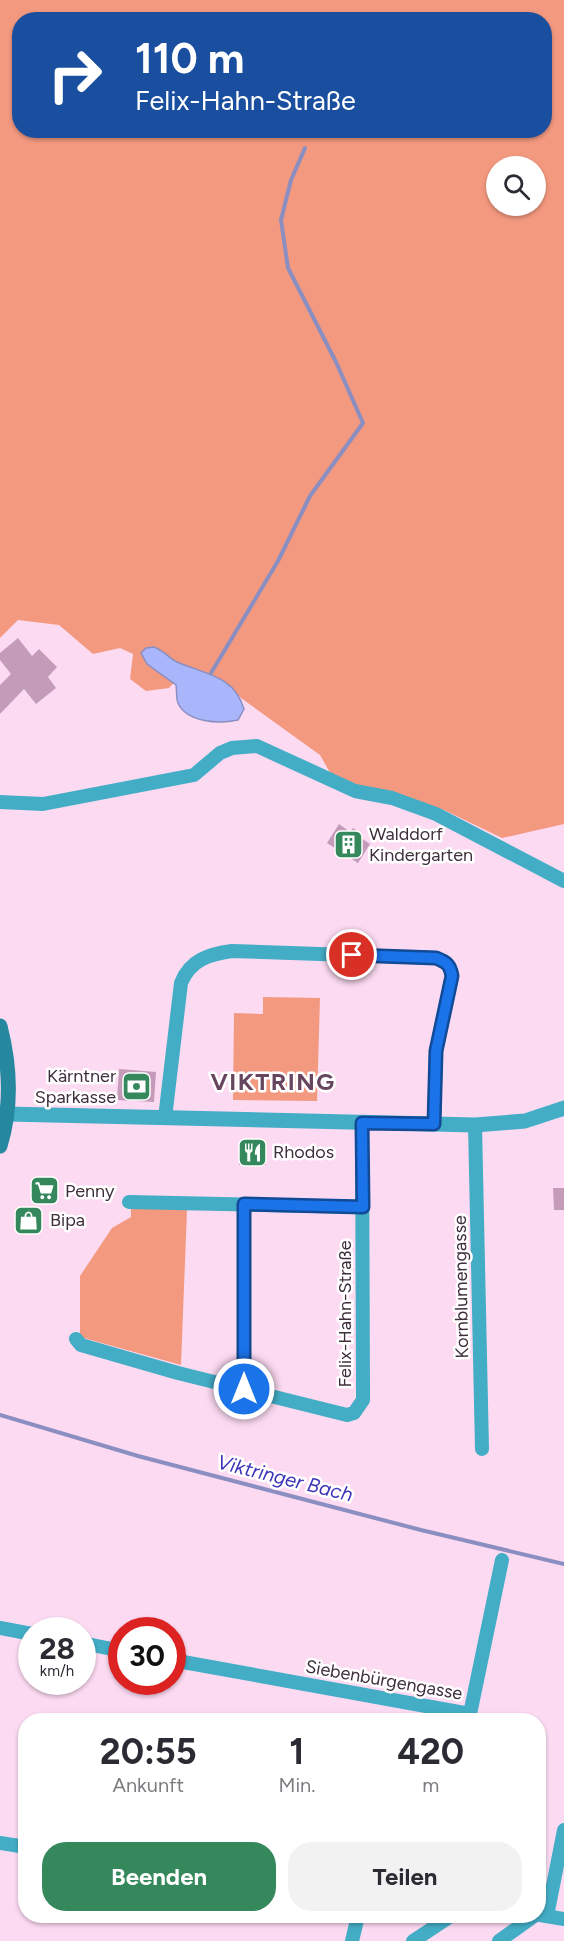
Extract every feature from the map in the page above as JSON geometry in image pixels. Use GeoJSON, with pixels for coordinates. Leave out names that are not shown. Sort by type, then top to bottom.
{"type":"FeatureCollection","features":[{"type":"Feature","properties":{"kind":"main road"},"geometry":{"type":"LineString","coordinates":[[0,1026],[8,1078],[7,1114],[0,1146]]}},
{"type":"Feature","properties":{"kind":"street"},"geometry":{"type":"LineString","coordinates":[[0,802],[43,804],[194,775],[219,753],[232,748],[257,746],[355,791],[392,798],[436,814],[564,881]]}},
{"type":"Feature","properties":{"kind":"street"},"geometry":{"type":"LineString","coordinates":[[165,1118],[181,983],[185,972],[191,965],[205,957],[232,951],[436,958],[451,966],[452,976],[436,1051],[434,1124]]}},
{"type":"Feature","properties":{"kind":"street"},"geometry":{"type":"LineString","coordinates":[[7,1114],[475,1125],[525,1121],[564,1108]]}},
{"type":"Feature","properties":{"kind":"street","name":"Felix-Hahn-Straße"},"geometry":{"type":"LineString","coordinates":[[76,1339],[81,1346],[347,1415],[354,1413],[359,1408],[363,1389],[362,1123]]}},
{"type":"Feature","properties":{"kind":"street","name":"Kornblumengasse"},"geometry":{"type":"LineString","coordinates":[[475,1125],[482,1449]]}},
{"type":"Feature","properties":{"kind":"street"},"geometry":{"type":"LineString","coordinates":[[129,1203],[363,1207]]}},
{"type":"Feature","properties":{"kind":"street"},"geometry":{"type":"LineString","coordinates":[[244,1204],[244,1389]]}},
{"type":"Feature","properties":{"kind":"street","name":"Siebenbürgengasse"},"geometry":{"type":"LineString","coordinates":[[470,1713],[502,1560]]}},
{"type":"Feature","properties":{"kind":"street"},"geometry":{"type":"LineString","coordinates":[[0,1628],[18,1631]]}},
{"type":"Feature","properties":{"kind":"street","name":"Siebenbürgengasse"},"geometry":{"type":"LineString","coordinates":[[186,1663],[464,1713]]}},
{"type":"Feature","properties":{"kind":"street"},"geometry":{"type":"LineString","coordinates":[[546,1894],[564,1830]]}},
{"type":"Feature","properties":{"kind":"street"},"geometry":{"type":"LineString","coordinates":[[0,1843],[18,1846]]}},
{"type":"Feature","properties":{"kind":"street"},"geometry":{"type":"LineString","coordinates":[[546,1916],[564,1919]]}},
{"type":"Feature","properties":{"kind":"street"},"geometry":{"type":"LineString","coordinates":[[352,1941],[356,1923]]}},
{"type":"Feature","properties":{"kind":"street"},"geometry":{"type":"LineString","coordinates":[[413,1941],[440,1923]]}},
{"type":"Feature","properties":{"kind":"street"},"geometry":{"type":"LineString","coordinates":[[499,1941],[527,1923]]}},
{"type":"Feature","properties":{"kind":"shaded area"},"geometry":{"type":"Polygon","coordinates":[[[0,0],[564,0],[564,824],[502,838],[444,810],[333,778],[320,755],[241,698],[230,686],[184,671],[169,688],[146,691],[130,679],[133,654],[120,648],[93,654],[59,625],[18,620],[0,638],[0,0]]]}},
{"type":"Feature","properties":{"kind":"shaded area"},"geometry":{"type":"Polygon","coordinates":[[[263,997],[320,998],[317,1101],[233,1100],[234,1013],[263,1014],[263,997]]]}},
{"type":"Feature","properties":{"kind":"shaded area"},"geometry":{"type":"Polygon","coordinates":[[[131,1205],[187,1210],[181,1365],[80,1337],[80,1276],[112,1228],[131,1217],[131,1205]]]}},
{"type":"Feature","properties":{"kind":"water"},"geometry":{"type":"Polygon","coordinates":[[[154,647],[177,662],[226,682],[239,698],[244,709],[238,720],[213,722],[196,718],[182,710],[177,701],[176,685],[147,664],[141,653],[146,648],[154,647]]]}},
{"type":"Feature","properties":{"kind":"building"},"geometry":{"type":"Polygon","coordinates":[[[18,638],[32,656],[39,649],[57,667],[48,677],[56,688],[36,704],[24,689],[0,714],[0,685],[11,674],[0,660],[0,653],[18,638]]]}},
{"type":"Feature","properties":{"kind":"building","name":"Walddorf Kindergarten"},"geometry":{"type":"Polygon","coordinates":[[[339,824],[350,832],[353,828],[360,833],[358,836],[370,844],[358,863],[327,843],[339,824]]]}},
{"type":"Feature","properties":{"kind":"building","name":"Kärntner Sparkasse"},"geometry":{"type":"Polygon","coordinates":[[[119,1069],[156,1072],[154,1102],[117,1100],[119,1069]]]}},
{"type":"Feature","properties":{"kind":"building","name":"Rhodos"},"geometry":{"type":"Polygon","coordinates":[[[239,1147],[266,1147],[266,1165],[239,1165],[239,1147]]]}},
{"type":"Feature","properties":{"kind":"building"},"geometry":{"type":"Polygon","coordinates":[[[553,1188],[564,1188],[564,1210],[554,1210],[553,1188]]]}},
{"type":"Feature","properties":{"kind":"waterway"},"geometry":{"type":"LineString","coordinates":[[211,673],[278,561],[310,496],[363,423],[336,362],[288,268],[281,220],[291,180],[305,148]]}},
{"type":"Feature","properties":{"kind":"waterway","name":"Viktringer Bach"},"geometry":{"type":"LineString","coordinates":[[0,1415],[138,1456],[421,1530],[564,1564]]}},
{"type":"Feature","properties":{"kind":"place","name":"Walddorf Kindergarten"},"geometry":{"type":"Point","coordinates":[348,844]}},
{"type":"Feature","properties":{"kind":"place","name":"Kärntner Sparkasse"},"geometry":{"type":"Point","coordinates":[137,1086]}},
{"type":"Feature","properties":{"kind":"place","name":"Rhodos"},"geometry":{"type":"Point","coordinates":[252,1152]}},
{"type":"Feature","properties":{"kind":"place","name":"Penny"},"geometry":{"type":"Point","coordinates":[44,1191]}},
{"type":"Feature","properties":{"kind":"place","name":"Bipa"},"geometry":{"type":"Point","coordinates":[29,1220]}},
{"type":"Feature","properties":{"kind":"district","name":"VIKTRING"},"geometry":{"type":"Point","coordinates":[273,1081]}},
{"type":"Feature","properties":{"kind":"route"},"geometry":{"type":"LineString","coordinates":[[244,1389],[244,1204],[363,1207],[362,1123],[434,1124],[436,1051],[452,976],[451,966],[436,958],[352,955]]}}]}
